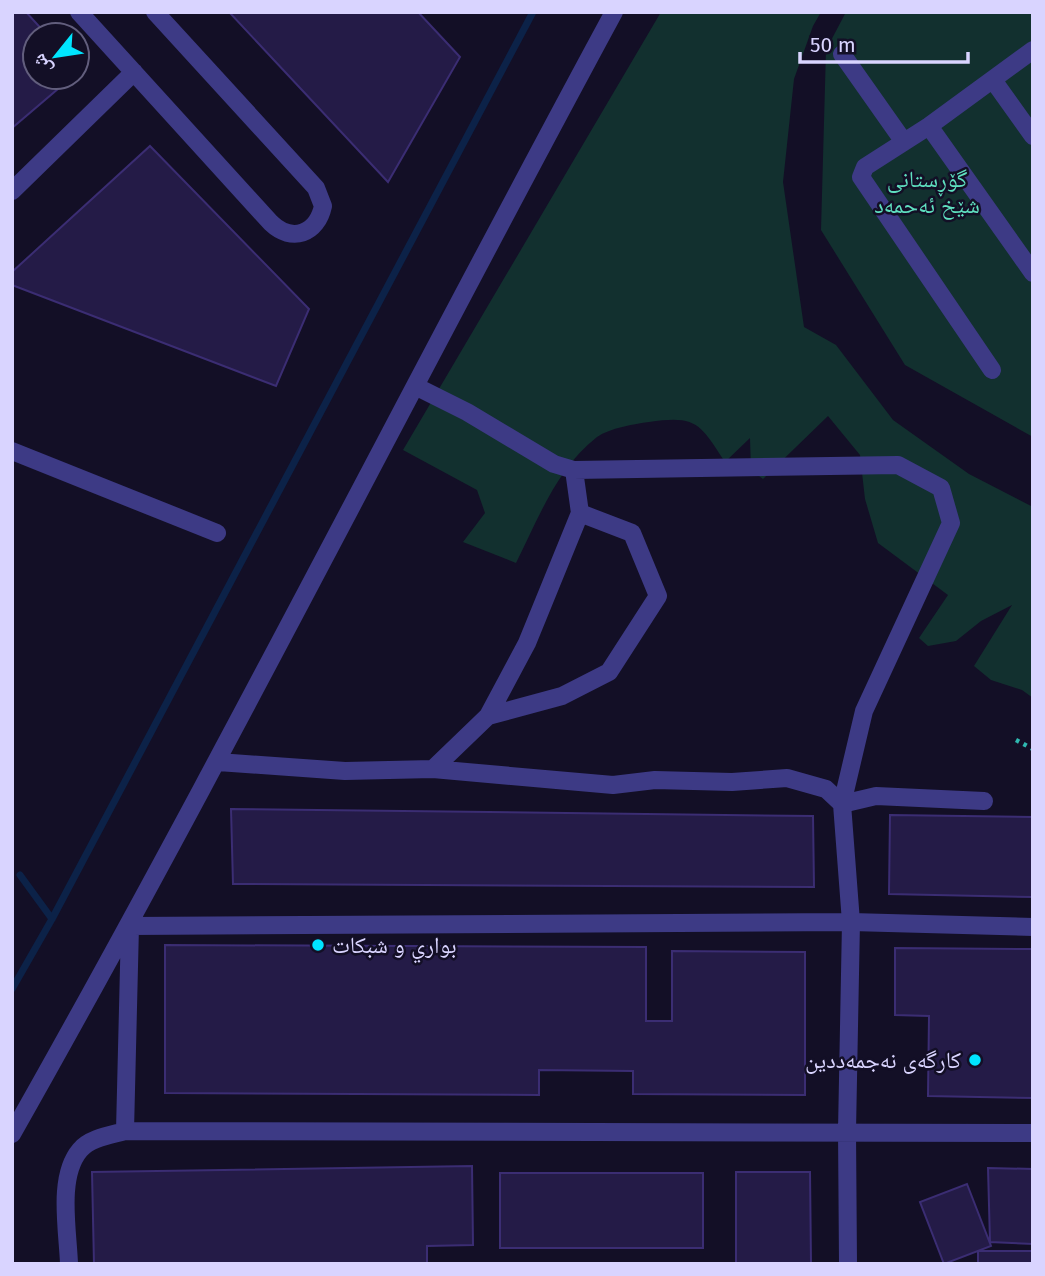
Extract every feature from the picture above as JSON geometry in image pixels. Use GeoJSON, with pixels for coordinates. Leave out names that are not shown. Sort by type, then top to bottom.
{"type":"FeatureCollection","features":[{"type":"Feature","properties":{"kind":"street"},"geometry":{"type":"LineString","coordinates":[[79,12],[279,230],[298,235],[316,225],[323,206],[316,188],[155,12]]}},
{"type":"Feature","properties":{"kind":"street"},"geometry":{"type":"LineString","coordinates":[[12,1134],[130,926],[218,762],[614,12]]}},
{"type":"Feature","properties":{"kind":"street"},"geometry":{"type":"LineString","coordinates":[[992,370],[861,177],[866,167],[929,126],[1033,50]]}},
{"type":"Feature","properties":{"kind":"street"},"geometry":{"type":"LineString","coordinates":[[842,54],[904,142]]}},
{"type":"Feature","properties":{"kind":"street"},"geometry":{"type":"LineString","coordinates":[[12,191],[134,72]]}},
{"type":"Feature","properties":{"kind":"street"},"geometry":{"type":"LineString","coordinates":[[993,80],[1033,136]]}},
{"type":"Feature","properties":{"kind":"street"},"geometry":{"type":"LineString","coordinates":[[929,126],[1033,273]]}},
{"type":"Feature","properties":{"kind":"street"},"geometry":{"type":"LineString","coordinates":[[415,386],[467,412],[554,464],[574,470],[898,465],[941,488],[951,523],[864,711],[842,804],[851,922],[846,1131],[848,1264]]}},
{"type":"Feature","properties":{"kind":"street"},"geometry":{"type":"LineString","coordinates":[[12,451],[217,533]]}},
{"type":"Feature","properties":{"kind":"street"},"geometry":{"type":"LineString","coordinates":[[433,769],[488,716],[527,643],[580,513],[574,470]]}},
{"type":"Feature","properties":{"kind":"street"},"geometry":{"type":"LineString","coordinates":[[488,716],[562,696],[609,672],[658,596],[632,533],[580,513]]}},
{"type":"Feature","properties":{"kind":"street"},"geometry":{"type":"LineString","coordinates":[[218,762],[345,771],[433,769],[613,785],[655,780],[732,782],[787,778],[826,789],[842,804]]}},
{"type":"Feature","properties":{"kind":"street"},"geometry":{"type":"LineString","coordinates":[[842,804],[876,796],[984,801]]}},
{"type":"Feature","properties":{"kind":"street"},"geometry":{"type":"LineString","coordinates":[[130,926],[851,922],[1033,927]]}},
{"type":"Feature","properties":{"kind":"street"},"geometry":{"type":"LineString","coordinates":[[125,1131],[130,926]]}},
{"type":"Feature","properties":{"kind":"street"},"geometry":{"type":"LineString","coordinates":[[69,1264],[67,1191],[70,1168],[80,1149],[94,1140],[125,1131],[1033,1133]]}},
{"type":"Feature","properties":{"kind":"path"},"geometry":{"type":"LineString","coordinates":[[1016,740],[1033,749]]}},
{"type":"Feature","properties":{"kind":"green space"},"geometry":{"type":"Polygon","coordinates":[[[661,12],[821,12],[813,26],[794,79],[783,182],[804,327],[836,345],[893,420],[969,474],[1033,507],[1033,698],[1022,690],[991,680],[974,666],[1012,605],[981,621],[956,641],[928,646],[919,638],[948,595],[878,543],[865,499],[860,455],[828,416],[763,479],[751,470],[750,438],[725,462],[703,431],[688,422],[665,420],[608,431],[583,450],[560,479],[516,563],[463,542],[485,513],[477,490],[403,450],[661,12]]]}},
{"type":"Feature","properties":{"kind":"green space","name":"گۆڕستانی شێخ ئەحمەد"},"geometry":{"type":"Polygon","coordinates":[[[846,12],[1033,12],[1033,437],[905,365],[821,230],[826,50],[846,12]]]}},
{"type":"Feature","properties":{"kind":"building"},"geometry":{"type":"Polygon","coordinates":[[[12,12],[26,12],[34,21],[21,21],[21,91],[56,91],[12,128],[12,12]]]}},
{"type":"Feature","properties":{"kind":"building"},"geometry":{"type":"Polygon","coordinates":[[[229,12],[418,12],[460,57],[388,182],[229,12]]]}},
{"type":"Feature","properties":{"kind":"building"},"geometry":{"type":"Polygon","coordinates":[[[150,146],[309,309],[276,386],[12,285],[12,272],[150,146]]]}},
{"type":"Feature","properties":{"kind":"building"},"geometry":{"type":"Polygon","coordinates":[[[231,809],[813,816],[814,887],[233,884],[231,809]]]}},
{"type":"Feature","properties":{"kind":"building"},"geometry":{"type":"Polygon","coordinates":[[[890,815],[1033,817],[1033,897],[889,894],[890,815]]]}},
{"type":"Feature","properties":{"kind":"building"},"geometry":{"type":"Polygon","coordinates":[[[165,945],[646,947],[646,1021],[672,1021],[672,951],[805,952],[805,1095],[633,1094],[633,1071],[539,1070],[539,1095],[165,1093],[165,945]]]}},
{"type":"Feature","properties":{"kind":"building"},"geometry":{"type":"Polygon","coordinates":[[[895,948],[1033,949],[1033,1098],[928,1096],[929,1016],[895,1015],[895,948]]]}},
{"type":"Feature","properties":{"kind":"building"},"geometry":{"type":"Polygon","coordinates":[[[472,1166],[473,1245],[427,1246],[427,1264],[94,1264],[92,1172],[472,1166]]]}},
{"type":"Feature","properties":{"kind":"building"},"geometry":{"type":"Polygon","coordinates":[[[988,1168],[1033,1169],[1033,1244],[990,1242],[988,1168]]]}},
{"type":"Feature","properties":{"kind":"building"},"geometry":{"type":"Polygon","coordinates":[[[736,1172],[810,1172],[811,1264],[736,1264],[736,1172]]]}},
{"type":"Feature","properties":{"kind":"building"},"geometry":{"type":"Polygon","coordinates":[[[500,1173],[703,1173],[703,1248],[500,1248],[500,1173]]]}},
{"type":"Feature","properties":{"kind":"building"},"geometry":{"type":"Polygon","coordinates":[[[967,1184],[991,1246],[944,1264],[920,1202],[967,1184]]]}},
{"type":"Feature","properties":{"kind":"building"},"geometry":{"type":"Polygon","coordinates":[[[978,1251],[1033,1251],[1033,1264],[978,1264],[978,1251]]]}},
{"type":"Feature","properties":{"kind":"waterway"},"geometry":{"type":"LineString","coordinates":[[12,989],[52,919],[533,12]]}},
{"type":"Feature","properties":{"kind":"waterway"},"geometry":{"type":"LineString","coordinates":[[20,875],[52,919]]}},
{"type":"Feature","properties":{"kind":"place","name":"بواري و شبكات"},"geometry":{"type":"Point","coordinates":[318,945]}},
{"type":"Feature","properties":{"kind":"place","name":"کارگەی نەجمەددین"},"geometry":{"type":"Point","coordinates":[975,1060]}}]}
